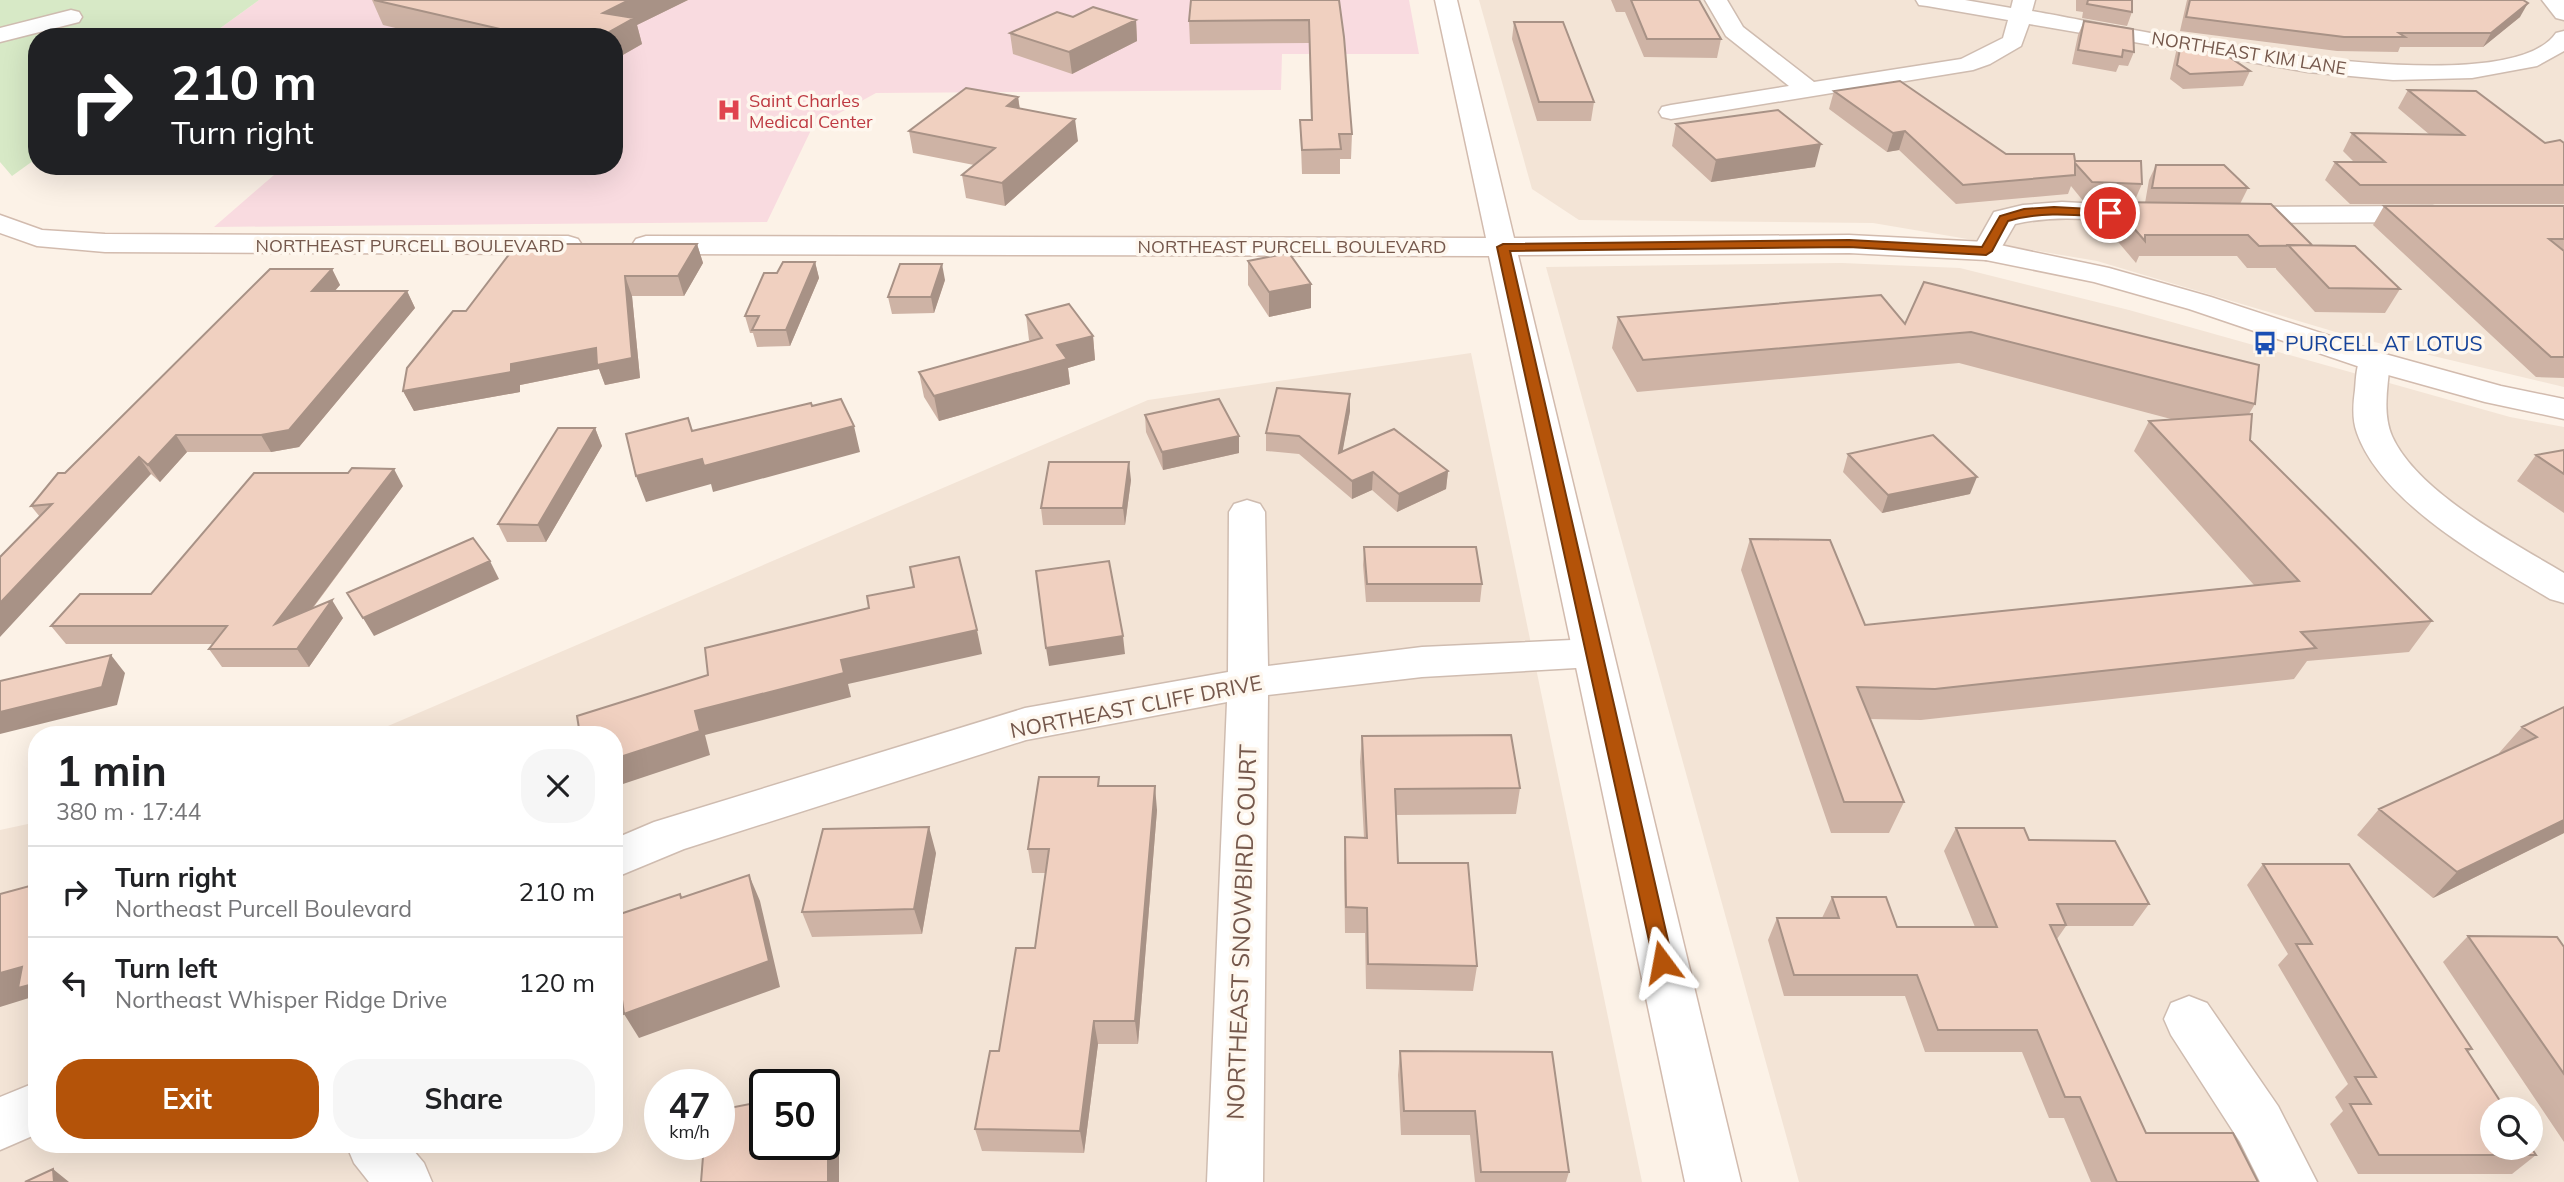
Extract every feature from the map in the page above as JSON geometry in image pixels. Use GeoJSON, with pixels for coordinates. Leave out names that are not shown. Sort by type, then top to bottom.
{"type":"FeatureCollection","features":[{"type":"Feature","properties":{"kind":"street"},"geometry":{"type":"LineString","coordinates":[[1446,0],[1713,1182]]}},
{"type":"Feature","properties":{"kind":"street"},"geometry":{"type":"LineString","coordinates":[[1716,0],[1734,31],[1811,91]]}},
{"type":"Feature","properties":{"kind":"street","name":"NORTHEAST KIM LANE"},"geometry":{"type":"LineString","coordinates":[[1927,0],[2022,8],[2308,65],[2393,73],[2472,71],[2529,61],[2564,38]]}},
{"type":"Feature","properties":{"kind":"street"},"geometry":{"type":"LineString","coordinates":[[2553,0],[2564,13]]}},
{"type":"Feature","properties":{"kind":"street"},"geometry":{"type":"LineString","coordinates":[[1671,113],[1982,60],[2013,41],[2022,8]]}},
{"type":"Feature","properties":{"kind":"street"},"geometry":{"type":"LineString","coordinates":[[0,35],[71,17]]}},
{"type":"Feature","properties":{"kind":"street"},"geometry":{"type":"LineString","coordinates":[[1986,251],[2004,218],[2024,212],[2054,210],[2193,215],[2454,214]]}},
{"type":"Feature","properties":{"kind":"street","name":"NORTHEAST PURCELL BOULEVARD"},"geometry":{"type":"LineString","coordinates":[[0,223],[37,238],[105,243],[1503,247],[1849,244],[1986,251],[2099,274],[2200,303],[2374,361],[2497,395],[2564,408]]}},
{"type":"Feature","properties":{"kind":"street"},"geometry":{"type":"LineString","coordinates":[[2374,361],[2370,403],[2374,434],[2388,460],[2427,499],[2472,534],[2564,590]]}},
{"type":"Feature","properties":{"kind":"street","name":"NORTHEAST SNOWBIRD COURT"},"geometry":{"type":"LineString","coordinates":[[1235,1182],[1248,683],[1247,512]]}},
{"type":"Feature","properties":{"kind":"street","name":"NORTHEAST CLIFF DRIVE"},"geometry":{"type":"LineString","coordinates":[[623,855],[670,835],[1025,724],[1248,683],[1422,662],[1593,653]]}},
{"type":"Feature","properties":{"kind":"street"},"geometry":{"type":"LineString","coordinates":[[2189,1019],[2259,1124],[2290,1182]]}},
{"type":"Feature","properties":{"kind":"street"},"geometry":{"type":"LineString","coordinates":[[0,1124],[28,1111]]}},
{"type":"Feature","properties":{"kind":"street"},"geometry":{"type":"LineString","coordinates":[[380,1153],[404,1182]]}},
{"type":"Feature","properties":{"kind":"shaded area","name":"Saint Charles Medical Center"},"geometry":{"type":"Polygon","coordinates":[[[259,0],[1409,0],[1419,54],[1282,54],[1281,90],[876,93],[812,128],[767,222],[214,227],[274,175],[623,175],[623,28],[220,28],[259,0]]]}},
{"type":"Feature","properties":{"kind":"shaded area"},"geometry":{"type":"Polygon","coordinates":[[[1479,0],[2564,0],[2564,387],[2349,336],[2097,261],[1873,223],[1579,220],[1532,189],[1479,0]]]}},
{"type":"Feature","properties":{"kind":"shaded area"},"geometry":{"type":"Polygon","coordinates":[[[1842,263],[1960,268],[2129,310],[2510,417],[2564,427],[2564,1182],[1799,1182],[1546,267],[1842,263]]]}},
{"type":"Feature","properties":{"kind":"shaded area"},"geometry":{"type":"Polygon","coordinates":[[[1471,353],[1642,1182],[0,1182],[0,830],[28,824],[28,1153],[623,1153],[623,726],[388,726],[1148,400],[1471,353]]]}},
{"type":"Feature","properties":{"kind":"green space"},"geometry":{"type":"Polygon","coordinates":[[[0,0],[259,0],[220,28],[28,28],[28,164],[12,176],[0,162],[0,0]]]}},
{"type":"Feature","properties":{"kind":"building"},"geometry":{"type":"Polygon","coordinates":[[[374,0],[629,0],[603,13],[634,18],[616,28],[496,28],[374,0]]]}},
{"type":"Feature","properties":{"kind":"building"},"geometry":{"type":"Polygon","coordinates":[[[1191,0],[1339,0],[1352,134],[1339,134],[1341,149],[1302,150],[1300,120],[1312,120],[1309,20],[1189,21],[1191,0]]]}},
{"type":"Feature","properties":{"kind":"building"},"geometry":{"type":"Polygon","coordinates":[[[1631,0],[1699,0],[1721,39],[1647,39],[1631,0]]]}},
{"type":"Feature","properties":{"kind":"building"},"geometry":{"type":"Polygon","coordinates":[[[2088,0],[2132,0],[2132,12],[2087,4],[2088,0]]]}},
{"type":"Feature","properties":{"kind":"building"},"geometry":{"type":"Polygon","coordinates":[[[2190,0],[2523,0],[2528,3],[2491,33],[2399,33],[2405,37],[2344,37],[2186,17],[2190,0]]]}},
{"type":"Feature","properties":{"kind":"building"},"geometry":{"type":"Polygon","coordinates":[[[1093,7],[1136,20],[1069,52],[1010,33],[1057,12],[1073,17],[1093,7]]]}},
{"type":"Feature","properties":{"kind":"building"},"geometry":{"type":"Polygon","coordinates":[[[2084,21],[2133,29],[2134,52],[2123,50],[2122,57],[2078,50],[2084,21]]]}},
{"type":"Feature","properties":{"kind":"building"},"geometry":{"type":"Polygon","coordinates":[[[1514,22],[1563,22],[1594,102],[1539,102],[1514,22]]]}},
{"type":"Feature","properties":{"kind":"building"},"geometry":{"type":"Polygon","coordinates":[[[2182,38],[2207,42],[2250,71],[2190,74],[2177,65],[2182,38]]]}},
{"type":"Feature","properties":{"kind":"building"},"geometry":{"type":"Polygon","coordinates":[[[1900,81],[2006,154],[2074,154],[2075,161],[2141,161],[2142,184],[2092,182],[2075,163],[2075,175],[1963,185],[1905,131],[1893,133],[1834,91],[1900,81]]]}},
{"type":"Feature","properties":{"kind":"building"},"geometry":{"type":"Polygon","coordinates":[[[966,88],[1018,97],[1007,106],[1075,119],[1002,183],[962,175],[995,148],[909,131],[966,88]]]}},
{"type":"Feature","properties":{"kind":"building"},"geometry":{"type":"Polygon","coordinates":[[[2408,90],[2476,91],[2545,143],[2560,140],[2564,143],[2564,185],[2360,185],[2335,162],[2385,162],[2352,133],[2464,135],[2408,90]]]}},
{"type":"Feature","properties":{"kind":"building"},"geometry":{"type":"Polygon","coordinates":[[[1778,110],[1821,144],[1716,160],[1676,124],[1778,110]]]}},
{"type":"Feature","properties":{"kind":"building"},"geometry":{"type":"Polygon","coordinates":[[[2156,165],[2224,165],[2248,188],[2152,188],[2156,165]]]}},
{"type":"Feature","properties":{"kind":"building"},"geometry":{"type":"Polygon","coordinates":[[[2111,202],[2271,204],[2312,245],[2259,246],[2248,235],[2145,235],[2145,241],[2111,202]]]}},
{"type":"Feature","properties":{"kind":"building"},"geometry":{"type":"Polygon","coordinates":[[[2384,206],[2564,206],[2564,239],[2549,239],[2564,251],[2564,357],[2551,357],[2384,206]]]}},
{"type":"Feature","properties":{"kind":"building"},"geometry":{"type":"Polygon","coordinates":[[[517,244],[697,244],[678,276],[625,276],[632,358],[597,365],[596,348],[511,364],[511,372],[403,391],[407,368],[453,311],[466,311],[517,244]]]}},
{"type":"Feature","properties":{"kind":"building"},"geometry":{"type":"Polygon","coordinates":[[[2288,245],[2355,246],[2400,289],[2329,288],[2288,245]]]}},
{"type":"Feature","properties":{"kind":"building"},"geometry":{"type":"Polygon","coordinates":[[[1289,253],[1311,284],[1269,292],[1248,261],[1289,253]]]}},
{"type":"Feature","properties":{"kind":"building"},"geometry":{"type":"Polygon","coordinates":[[[783,262],[815,262],[786,330],[752,330],[759,316],[745,316],[764,273],[777,273],[783,262]]]}},
{"type":"Feature","properties":{"kind":"building"},"geometry":{"type":"Polygon","coordinates":[[[900,264],[942,264],[931,297],[888,297],[900,264]]]}},
{"type":"Feature","properties":{"kind":"building"},"geometry":{"type":"Polygon","coordinates":[[[270,269],[332,269],[312,291],[407,291],[289,430],[261,435],[176,435],[148,465],[139,457],[0,603],[0,557],[52,504],[31,506],[58,473],[65,473],[270,269]]]}},
{"type":"Feature","properties":{"kind":"building"},"geometry":{"type":"Polygon","coordinates":[[[1924,282],[2259,365],[2255,404],[1971,332],[1643,360],[1618,317],[1881,295],[1905,324],[1924,282]]]}},
{"type":"Feature","properties":{"kind":"building"},"geometry":{"type":"Polygon","coordinates":[[[1069,304],[1093,336],[1057,345],[1067,359],[934,396],[919,372],[1042,338],[1026,315],[1069,304]]]}},
{"type":"Feature","properties":{"kind":"building"},"geometry":{"type":"Polygon","coordinates":[[[1277,388],[1350,394],[1339,453],[1394,429],[1448,471],[1399,494],[1373,472],[1352,481],[1299,436],[1266,433],[1277,388]]]}},
{"type":"Feature","properties":{"kind":"building"},"geometry":{"type":"Polygon","coordinates":[[[841,399],[854,426],[704,466],[702,459],[636,476],[626,434],[688,418],[692,431],[811,403],[812,406],[841,399]]]}},
{"type":"Feature","properties":{"kind":"building"},"geometry":{"type":"Polygon","coordinates":[[[1219,399],[1239,436],[1162,452],[1145,415],[1219,399]]]}},
{"type":"Feature","properties":{"kind":"building"},"geometry":{"type":"Polygon","coordinates":[[[2252,414],[2250,440],[2432,621],[2301,632],[2316,648],[1935,689],[1857,687],[1904,802],[1844,802],[1750,539],[1830,540],[1865,625],[2299,581],[2149,421],[2252,414]]]}},
{"type":"Feature","properties":{"kind":"building"},"geometry":{"type":"Polygon","coordinates":[[[558,428],[595,428],[538,525],[498,524],[558,428]]]}},
{"type":"Feature","properties":{"kind":"building"},"geometry":{"type":"Polygon","coordinates":[[[1933,435],[1977,477],[1888,495],[1848,454],[1933,435]]]}},
{"type":"Feature","properties":{"kind":"building"},"geometry":{"type":"Polygon","coordinates":[[[2564,450],[2564,474],[2536,455],[2564,450]]]}},
{"type":"Feature","properties":{"kind":"building"},"geometry":{"type":"Polygon","coordinates":[[[1049,462],[1129,462],[1123,508],[1041,508],[1049,462]]]}},
{"type":"Feature","properties":{"kind":"building"},"geometry":{"type":"Polygon","coordinates":[[[352,468],[394,469],[275,624],[332,600],[297,649],[209,649],[227,626],[51,626],[80,594],[151,594],[254,473],[348,473],[352,468]]]}},
{"type":"Feature","properties":{"kind":"building"},"geometry":{"type":"Polygon","coordinates":[[[473,538],[490,561],[363,618],[347,593],[473,538]]]}},
{"type":"Feature","properties":{"kind":"building"},"geometry":{"type":"Polygon","coordinates":[[[1364,547],[1476,547],[1482,584],[1367,584],[1364,547]]]}},
{"type":"Feature","properties":{"kind":"building"},"geometry":{"type":"Polygon","coordinates":[[[959,557],[977,630],[841,660],[844,673],[695,711],[700,731],[623,756],[623,726],[579,726],[577,716],[708,675],[705,648],[869,608],[867,596],[914,587],[910,567],[959,557]]]}},
{"type":"Feature","properties":{"kind":"building"},"geometry":{"type":"Polygon","coordinates":[[[1109,561],[1123,636],[1046,648],[1036,571],[1109,561]]]}},
{"type":"Feature","properties":{"kind":"building"},"geometry":{"type":"Polygon","coordinates":[[[111,655],[102,687],[0,712],[0,681],[111,655]]]}},
{"type":"Feature","properties":{"kind":"building"},"geometry":{"type":"Polygon","coordinates":[[[2564,707],[2564,820],[2457,872],[2379,809],[2537,737],[2522,727],[2564,707]]]}},
{"type":"Feature","properties":{"kind":"building"},"geometry":{"type":"Polygon","coordinates":[[[1511,735],[1520,788],[1395,789],[1398,863],[1468,863],[1477,966],[1368,964],[1367,908],[1346,907],[1345,837],[1367,838],[1362,736],[1511,735]]]}},
{"type":"Feature","properties":{"kind":"building"},"geometry":{"type":"Polygon","coordinates":[[[1039,777],[1099,777],[1098,786],[1155,786],[1135,1021],[1094,1021],[1080,1131],[975,1129],[990,1051],[999,1051],[1016,948],[1035,948],[1049,849],[1028,849],[1039,777]]]}},
{"type":"Feature","properties":{"kind":"building"},"geometry":{"type":"Polygon","coordinates":[[[929,827],[914,909],[802,912],[823,829],[929,827]]]}},
{"type":"Feature","properties":{"kind":"building"},"geometry":{"type":"Polygon","coordinates":[[[1956,828],[2024,828],[2029,840],[2115,841],[2149,904],[2057,904],[2066,925],[2050,925],[2146,1133],[2233,1133],[2258,1182],[2117,1182],[2080,1097],[2065,1097],[2037,1030],[1938,1030],[1917,975],[1794,975],[1777,918],[1839,918],[1832,897],[1886,897],[1897,927],[1997,927],[1956,828]]]}},
{"type":"Feature","properties":{"kind":"building"},"geometry":{"type":"Polygon","coordinates":[[[2263,864],[2349,864],[2472,1049],[2466,1049],[2497,1097],[2480,1097],[2480,1155],[2379,1155],[2350,1104],[2371,1104],[2355,1077],[2376,1077],[2296,944],[2312,944],[2263,864]]]}},
{"type":"Feature","properties":{"kind":"building"},"geometry":{"type":"Polygon","coordinates":[[[749,875],[769,961],[624,1014],[623,913],[680,894],[681,898],[749,875]]]}},
{"type":"Feature","properties":{"kind":"building"},"geometry":{"type":"Polygon","coordinates":[[[28,886],[28,985],[18,988],[22,967],[0,973],[0,894],[28,886]]]}},
{"type":"Feature","properties":{"kind":"building"},"geometry":{"type":"Polygon","coordinates":[[[2468,936],[2557,937],[2564,947],[2564,1074],[2468,936]]]}},
{"type":"Feature","properties":{"kind":"building"},"geometry":{"type":"Polygon","coordinates":[[[1400,1051],[1552,1052],[1569,1172],[1481,1172],[1475,1111],[1404,1111],[1400,1051]]]}},
{"type":"Feature","properties":{"kind":"building"},"geometry":{"type":"Polygon","coordinates":[[[749,1104],[749,1160],[828,1160],[828,1182],[701,1182],[703,1160],[735,1160],[735,1107],[749,1104]]]}},
{"type":"Feature","properties":{"kind":"building"},"geometry":{"type":"Polygon","coordinates":[[[53,1169],[54,1182],[25,1182],[53,1169]]]}},
{"type":"Feature","properties":{"kind":"place","name":"Saint Charles Medical Center"},"geometry":{"type":"Point","coordinates":[729,110]}},
{"type":"Feature","properties":{"kind":"place","name":"PURCELL AT LOTUS"},"geometry":{"type":"Point","coordinates":[2265,343]}},
{"type":"Feature","properties":{"kind":"route"},"geometry":{"type":"LineString","coordinates":[[1662,962],[1503,247],[1849,244],[1986,251],[2004,218],[2024,212],[2054,210],[2110,213]]}}]}
